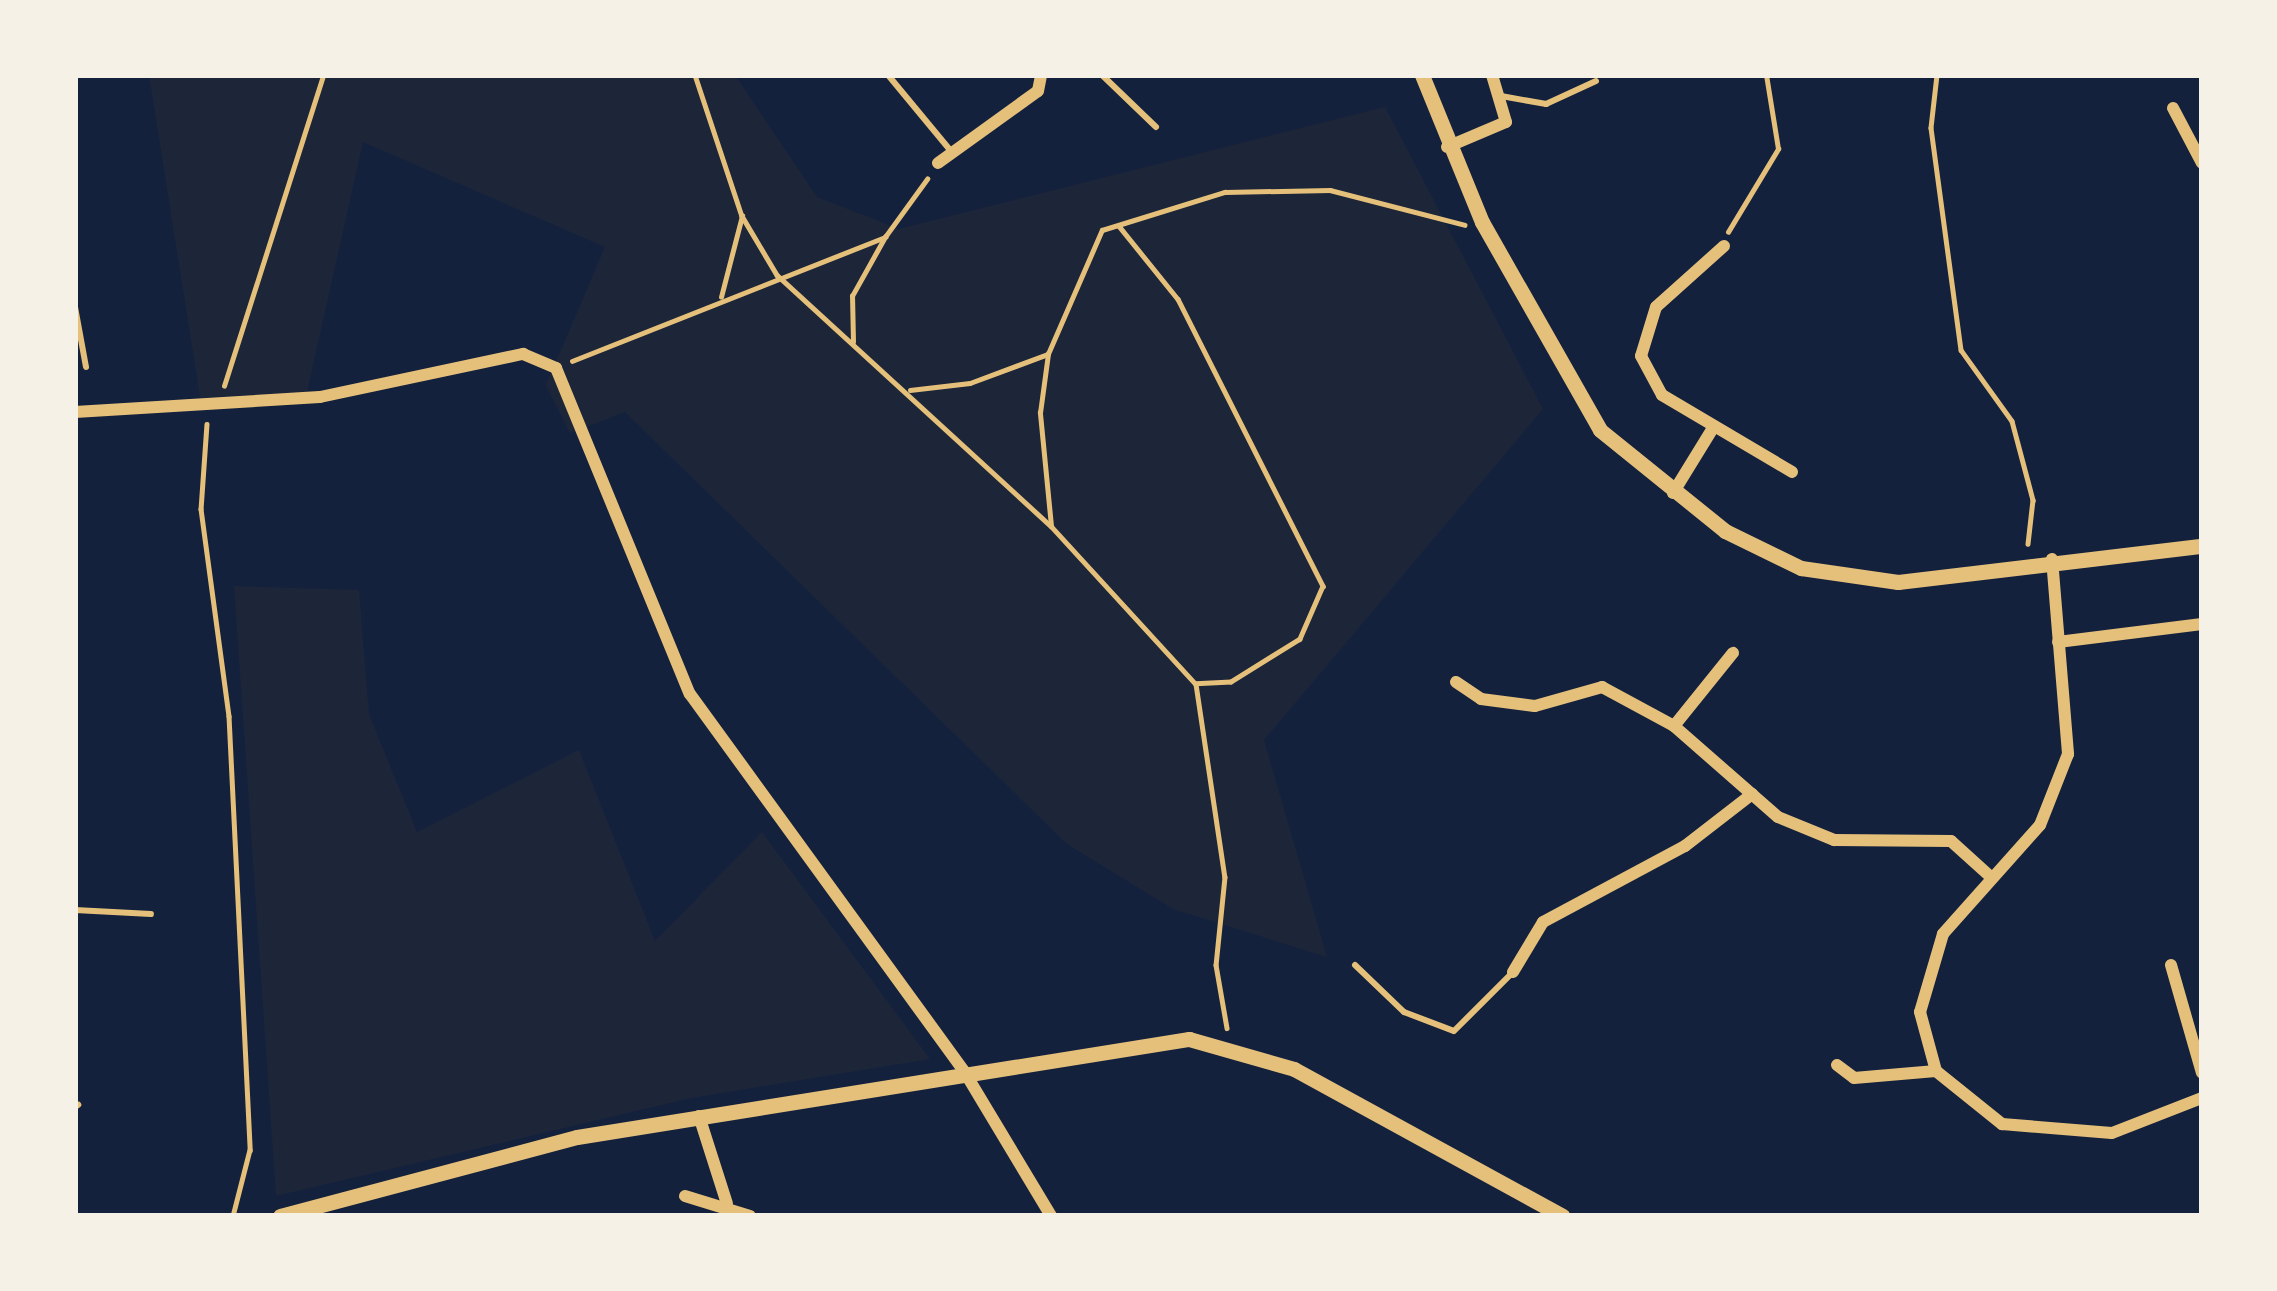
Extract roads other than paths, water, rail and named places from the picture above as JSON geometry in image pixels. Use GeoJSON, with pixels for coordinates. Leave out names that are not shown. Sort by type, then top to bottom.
{"type":"FeatureCollection","features":[{"type":"Feature","properties":{"kind":"street"},"geometry":{"type":"LineString","coordinates":[[938,163],[1038,91],[1041,75]]}},
{"type":"Feature","properties":{"kind":"street"},"geometry":{"type":"LineString","coordinates":[[1422,75],[1446,147],[1483,223],[1600,430],[1673,493],[1801,568],[1898,582],[2052,558],[2202,546]]}},
{"type":"Feature","properties":{"kind":"street"},"geometry":{"type":"LineString","coordinates":[[1446,147],[1506,122],[1492,75]]}},
{"type":"Feature","properties":{"kind":"street"},"geometry":{"type":"LineString","coordinates":[[2173,108],[2202,164]]}},
{"type":"Feature","properties":{"kind":"street"},"geometry":{"type":"LineString","coordinates":[[1724,246],[1656,307],[1641,356],[1662,395],[1792,472]]}},
{"type":"Feature","properties":{"kind":"street"},"geometry":{"type":"LineString","coordinates":[[75,412],[214,409],[524,354],[556,368],[690,694],[964,1071],[1051,1216]]}},
{"type":"Feature","properties":{"kind":"street"},"geometry":{"type":"LineString","coordinates":[[1673,493],[1714,428]]}},
{"type":"Feature","properties":{"kind":"street"},"geometry":{"type":"LineString","coordinates":[[2052,558],[2068,754],[2040,825],[1943,934],[1920,1012],[1936,1071],[2002,1124],[2112,1133],[2202,1098]]}},
{"type":"Feature","properties":{"kind":"street"},"geometry":{"type":"LineString","coordinates":[[2059,642],[2202,624]]}},
{"type":"Feature","properties":{"kind":"street"},"geometry":{"type":"LineString","coordinates":[[1674,726],[1733,653]]}},
{"type":"Feature","properties":{"kind":"street"},"geometry":{"type":"LineString","coordinates":[[1456,682],[1481,700],[1535,706],[1602,687],[1674,726],[1752,794],[1834,840],[1951,841],[1992,878]]}},
{"type":"Feature","properties":{"kind":"street"},"geometry":{"type":"LineString","coordinates":[[1513,972],[1543,922],[1684,846],[1752,794]]}},
{"type":"Feature","properties":{"kind":"street"},"geometry":{"type":"LineString","coordinates":[[2171,965],[2202,1073]]}},
{"type":"Feature","properties":{"kind":"street"},"geometry":{"type":"LineString","coordinates":[[280,1216],[699,1116],[1132,1042],[1230,1045],[1350,1096],[1562,1216]]}},
{"type":"Feature","properties":{"kind":"street"},"geometry":{"type":"LineString","coordinates":[[1837,1065],[1854,1078],[1936,1071]]}},
{"type":"Feature","properties":{"kind":"street"},"geometry":{"type":"LineString","coordinates":[[699,1116],[727,1204]]}},
{"type":"Feature","properties":{"kind":"street"},"geometry":{"type":"LineString","coordinates":[[685,1196],[727,1204],[750,1216]]}},
{"type":"Feature","properties":{"kind":"lane"},"geometry":{"type":"LineString","coordinates":[[888,75],[952,153]]}},
{"type":"Feature","properties":{"kind":"lane"},"geometry":{"type":"LineString","coordinates":[[1102,75],[1156,127]]}},
{"type":"Feature","properties":{"kind":"lane"},"geometry":{"type":"LineString","coordinates":[[1498,95],[1546,104],[1596,82]]}},
{"type":"Feature","properties":{"kind":"lane"},"geometry":{"type":"LineString","coordinates":[[75,307],[86,367]]}},
{"type":"Feature","properties":{"kind":"lane"},"geometry":{"type":"LineString","coordinates":[[75,910],[151,914]]}},
{"type":"Feature","properties":{"kind":"lane"},"geometry":{"type":"LineString","coordinates":[[1355,964],[1404,1012],[1454,1031],[1513,972]]}}]}
